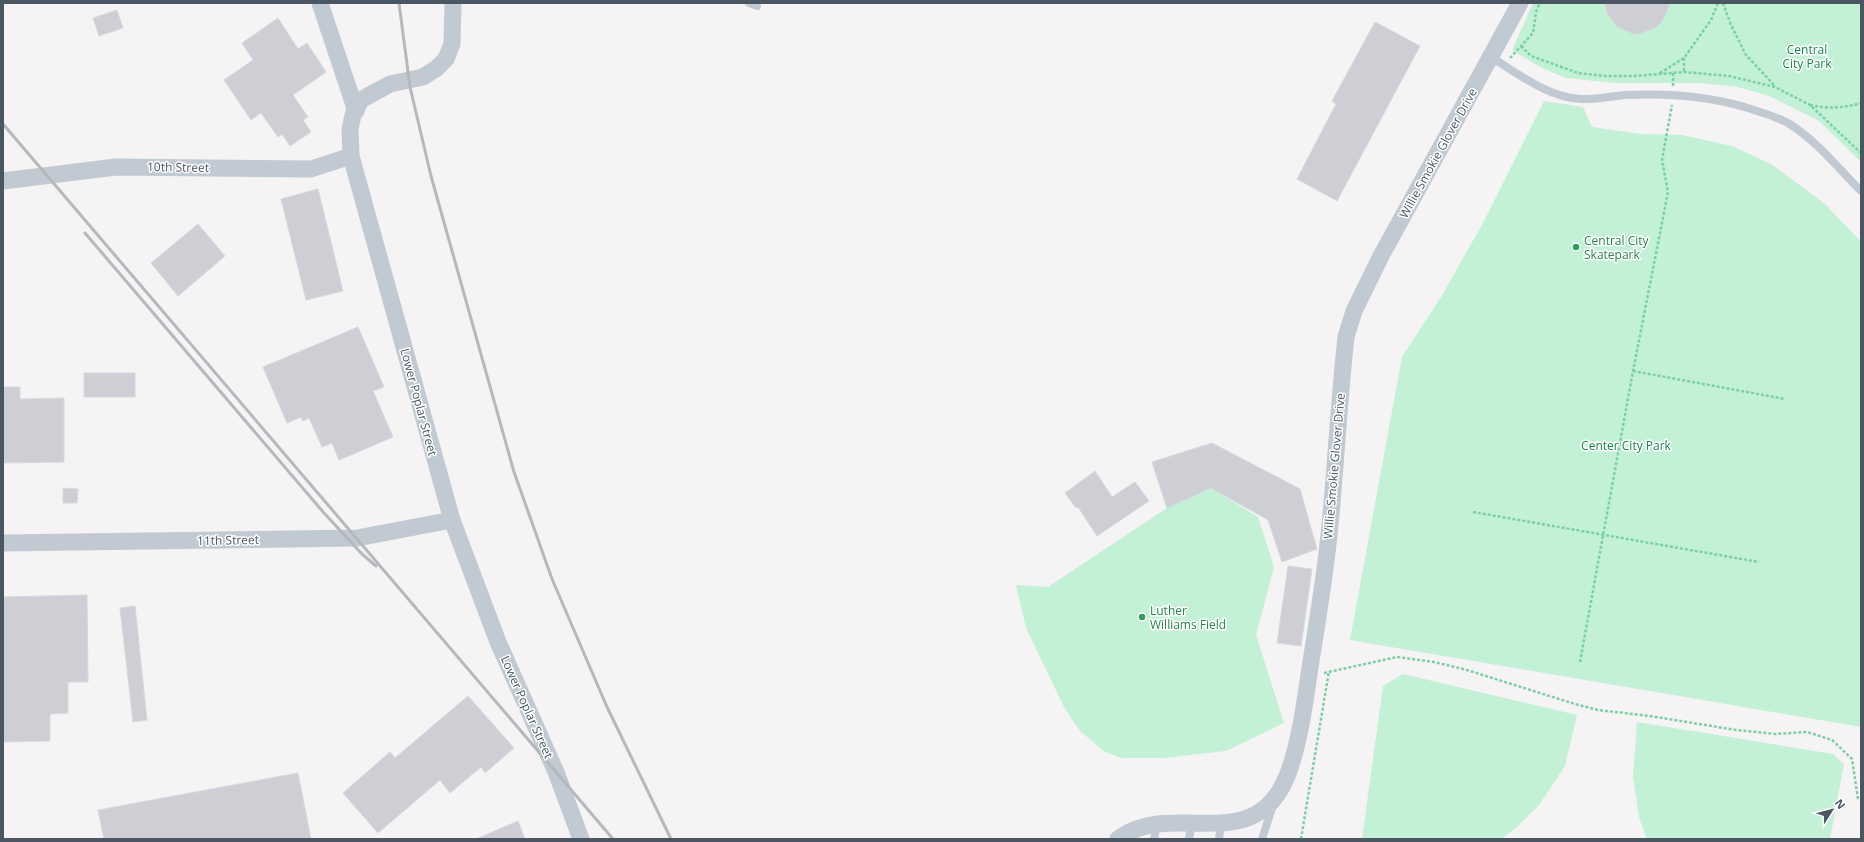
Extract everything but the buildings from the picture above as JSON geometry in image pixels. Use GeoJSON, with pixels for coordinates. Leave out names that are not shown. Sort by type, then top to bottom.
{"type":"FeatureCollection","features":[{"type":"Feature","properties":{"kind":"street"},"geometry":{"type":"LineString","coordinates":[[320,3],[356,111]]}},
{"type":"Feature","properties":{"kind":"street","name":"Lower Poplar Street"},"geometry":{"type":"LineString","coordinates":[[453,3],[452,44],[446,59],[437,68],[423,77],[390,84],[362,100],[356,111],[350,129],[351,156],[452,520],[498,642],[556,772],[581,839]]}},
{"type":"Feature","properties":{"kind":"street","name":"Willie Smokie Glover Drive"},"geometry":{"type":"LineString","coordinates":[[1121,838],[1139,828],[1155,831],[1192,822],[1220,831],[1234,822],[1250,818],[1264,809],[1275,799],[1290,768],[1308,678],[1330,527],[1346,337],[1354,311],[1368,279],[1497,61],[1520,3]]}},
{"type":"Feature","properties":{"kind":"street","name":"10th Street"},"geometry":{"type":"LineString","coordinates":[[3,181],[116,167],[311,169],[351,156]]}},
{"type":"Feature","properties":{"kind":"street","name":"11th Street"},"geometry":{"type":"LineString","coordinates":[[3,543],[357,538],[452,520]]}},
{"type":"Feature","properties":{"kind":"lane"},"geometry":{"type":"LineString","coordinates":[[749,3],[757,6]]}},
{"type":"Feature","properties":{"kind":"lane"},"geometry":{"type":"LineString","coordinates":[[1497,61],[1535,84],[1565,96],[1580,99],[1673,94],[1699,97],[1746,107],[1787,123],[1804,134],[1861,191]]}},
{"type":"Feature","properties":{"kind":"lane"},"geometry":{"type":"LineString","coordinates":[[1262,839],[1275,799]]}},
{"type":"Feature","properties":{"kind":"lane"},"geometry":{"type":"LineString","coordinates":[[1189,839],[1192,822]]}},
{"type":"Feature","properties":{"kind":"path"},"geometry":{"type":"LineString","coordinates":[[1497,61],[1534,33],[1536,12],[1540,3]]}},
{"type":"Feature","properties":{"kind":"path"},"geometry":{"type":"LineString","coordinates":[[1660,73],[1684,58],[1711,20],[1718,3]]}},
{"type":"Feature","properties":{"kind":"path"},"geometry":{"type":"LineString","coordinates":[[1723,3],[1731,25],[1746,55],[1775,87]]}},
{"type":"Feature","properties":{"kind":"path"},"geometry":{"type":"LineString","coordinates":[[1684,58],[1684,72]]}},
{"type":"Feature","properties":{"kind":"path"},"geometry":{"type":"LineString","coordinates":[[1580,662],[1633,371],[1668,192],[1662,160],[1673,94],[1673,73]]}},
{"type":"Feature","properties":{"kind":"path"},"geometry":{"type":"LineString","coordinates":[[1810,105],[1823,107],[1847,107],[1861,103]]}},
{"type":"Feature","properties":{"kind":"path"},"geometry":{"type":"LineString","coordinates":[[1633,371],[1785,399]]}},
{"type":"Feature","properties":{"kind":"path"},"geometry":{"type":"LineString","coordinates":[[1473,512],[1759,562]]}},
{"type":"Feature","properties":{"kind":"path"},"geometry":{"type":"LineString","coordinates":[[1308,678],[1328,672],[1397,657],[1434,662],[1467,670],[1598,710],[1650,716],[1751,732],[1775,734],[1806,732],[1832,740],[1852,759],[1858,799]]}},
{"type":"Feature","properties":{"kind":"path"},"geometry":{"type":"LineString","coordinates":[[1301,839],[1328,672]]}},
{"type":"Feature","properties":{"kind":"green space","name":"Central City Park"},"geometry":{"type":"Polygon","coordinates":[[[1533,3],[1861,3],[1861,162],[1819,121],[1769,96],[1738,87],[1701,83],[1615,83],[1566,78],[1542,68],[1512,50],[1533,3]]]}},
{"type":"Feature","properties":{"kind":"green space","name":"Center City Park"},"geometry":{"type":"Polygon","coordinates":[[[1544,101],[1583,107],[1592,127],[1641,134],[1682,135],[1732,146],[1771,164],[1824,203],[1861,242],[1861,727],[1350,640],[1402,357],[1441,297],[1483,223],[1544,101]]]}},
{"type":"Feature","properties":{"kind":"green space","name":"Luther Williams Field"},"geometry":{"type":"Polygon","coordinates":[[[1211,488],[1258,517],[1274,567],[1256,635],[1284,723],[1226,751],[1164,758],[1121,758],[1104,751],[1080,731],[1064,707],[1026,628],[1016,585],[1048,587],[1167,508],[1211,488]]]}},
{"type":"Feature","properties":{"kind":"green space"},"geometry":{"type":"Polygon","coordinates":[[[1403,674],[1577,715],[1565,766],[1539,805],[1517,827],[1501,839],[1362,839],[1383,686],[1403,674]]]}},
{"type":"Feature","properties":{"kind":"green space"},"geometry":{"type":"Polygon","coordinates":[[[1637,722],[1833,754],[1844,764],[1830,839],[1647,839],[1639,817],[1633,777],[1637,722]]]}},
{"type":"Feature","properties":{"kind":"railway"},"geometry":{"type":"LineString","coordinates":[[399,3],[410,87],[431,176],[514,472],[552,579],[607,707],[671,839]]}},
{"type":"Feature","properties":{"kind":"railway"},"geometry":{"type":"LineString","coordinates":[[3,124],[613,839]]}},
{"type":"Feature","properties":{"kind":"railway"},"geometry":{"type":"LineString","coordinates":[[85,233],[324,513],[362,554],[376,566]]}},
{"type":"Feature","properties":{"kind":"place","name":"Central City Skatepark"},"geometry":{"type":"Point","coordinates":[1576,247]}},
{"type":"Feature","properties":{"kind":"place","name":"Luther Williams Field"},"geometry":{"type":"Point","coordinates":[1142,617]}}]}
